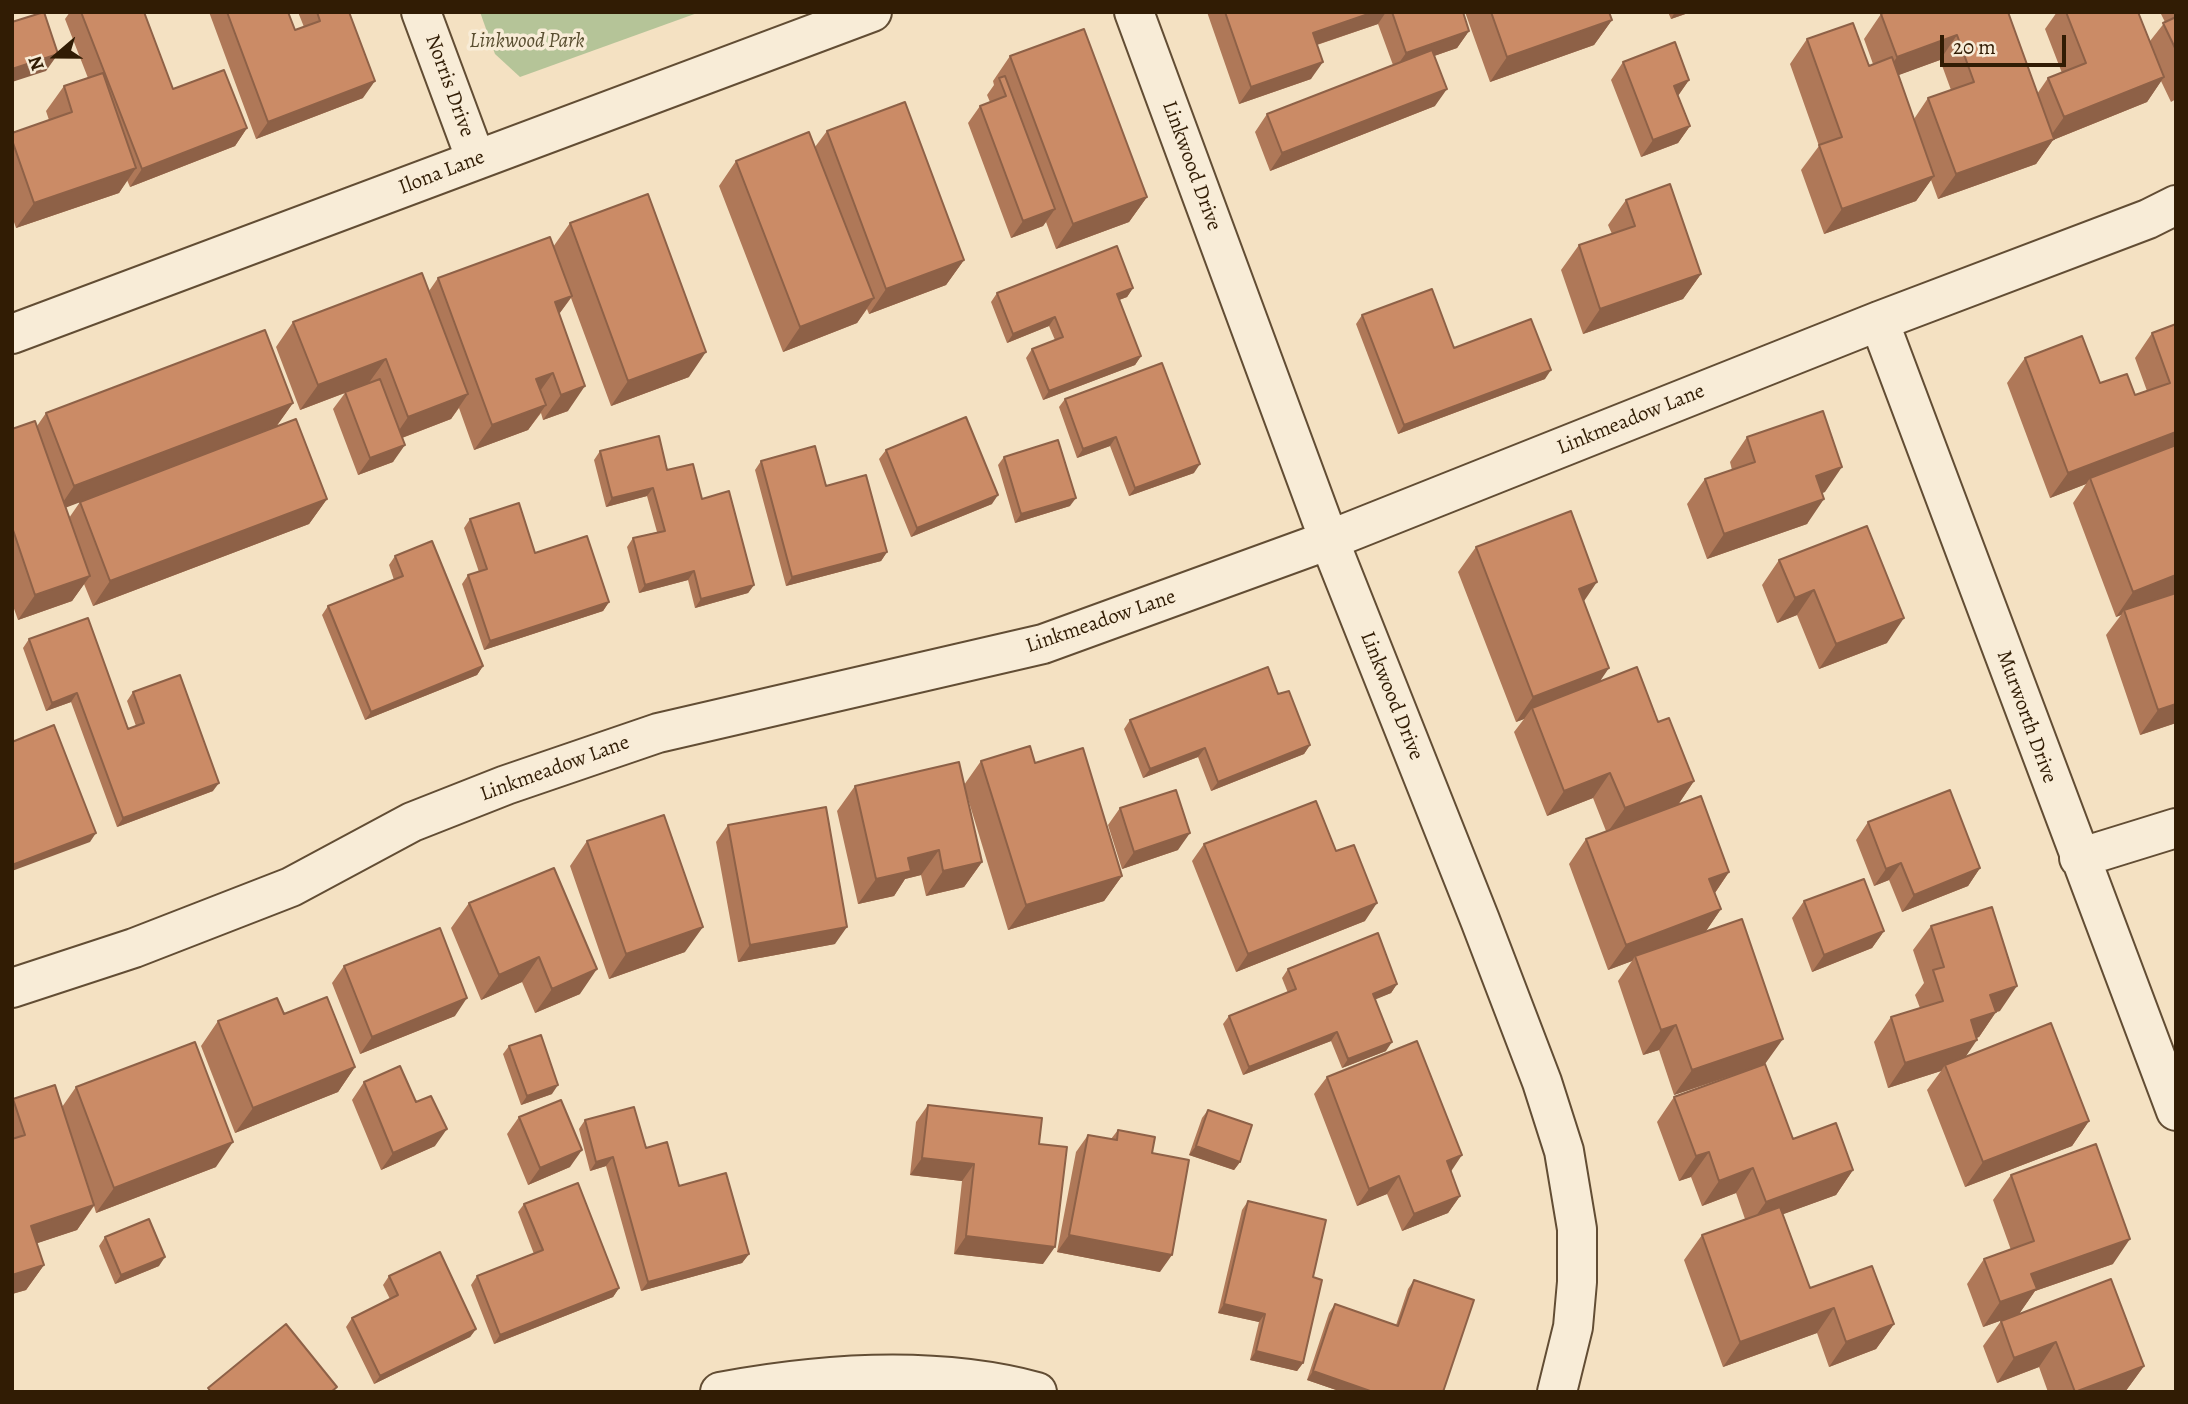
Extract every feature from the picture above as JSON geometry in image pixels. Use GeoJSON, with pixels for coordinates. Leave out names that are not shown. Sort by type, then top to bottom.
{"type":"FeatureCollection","features":[{"type":"Feature","properties":{"kind":"street","name":"Norris Drive"},"geometry":{"type":"LineString","coordinates":[[421,12],[476,160]]}},
{"type":"Feature","properties":{"kind":"street","name":"Ilona Lane"},"geometry":{"type":"LineString","coordinates":[[12,334],[872,12]]}},
{"type":"Feature","properties":{"kind":"street","name":"Linkwood Drive"},"geometry":{"type":"LineString","coordinates":[[1134,12],[1329,540],[1495,958],[1542,1082],[1564,1151],[1577,1229],[1577,1282],[1573,1327],[1557,1392]]}},
{"type":"Feature","properties":{"kind":"street","name":"Linkmeadow Lane"},"geometry":{"type":"LineString","coordinates":[[12,988],[134,948],[291,887],[412,822],[506,785],[658,733],[1043,645],[1329,540],[1879,321],[2148,219],[2176,205]]}},
{"type":"Feature","properties":{"kind":"street","name":"Murworth Drive"},"geometry":{"type":"LineString","coordinates":[[1879,321],[2176,1111]]}},
{"type":"Feature","properties":{"kind":"street"},"geometry":{"type":"LineString","coordinates":[[2079,858],[2176,828]]}},
{"type":"Feature","properties":{"kind":"street"},"geometry":{"type":"LineString","coordinates":[[720,1392],[789,1379],[908,1376],[1004,1383],[1037,1392]]}},
{"type":"Feature","properties":{"kind":"green space","name":"Linkwood Park"},"geometry":{"type":"Polygon","coordinates":[[[480,12],[700,12],[520,77],[495,54],[480,12]]]}},
{"type":"Feature","properties":{"kind":"building"},"geometry":{"type":"Polygon","coordinates":[[[44,12],[58,54],[12,69],[12,22],[44,12]]]}},
{"type":"Feature","properties":{"kind":"building"},"geometry":{"type":"Polygon","coordinates":[[[81,12],[144,12],[173,89],[224,70],[247,128],[142,169],[81,12]]]}},
{"type":"Feature","properties":{"kind":"building"},"geometry":{"type":"Polygon","coordinates":[[[227,12],[288,12],[295,30],[320,21],[317,12],[349,12],[375,81],[268,122],[227,12]]]}},
{"type":"Feature","properties":{"kind":"building"},"geometry":{"type":"Polygon","coordinates":[[[1225,12],[1374,12],[1313,33],[1323,62],[1251,87],[1225,12]]]}},
{"type":"Feature","properties":{"kind":"building"},"geometry":{"type":"Polygon","coordinates":[[[1392,12],[1463,12],[1469,31],[1406,53],[1392,12]]]}},
{"type":"Feature","properties":{"kind":"building"},"geometry":{"type":"Polygon","coordinates":[[[1491,12],[1609,12],[1612,20],[1507,57],[1491,12]]]}},
{"type":"Feature","properties":{"kind":"building"},"geometry":{"type":"Polygon","coordinates":[[[2008,12],[2054,139],[1956,174],[1928,98],[1974,82],[1957,35],[1897,57],[1881,14],[2008,12]]]}},
{"type":"Feature","properties":{"kind":"building"},"geometry":{"type":"Polygon","coordinates":[[[2066,12],[2138,12],[2164,77],[2064,117],[2048,78],[2086,63],[2066,12]]]}},
{"type":"Feature","properties":{"kind":"building"},"geometry":{"type":"Polygon","coordinates":[[[2176,17],[2176,50],[2163,23],[2176,17]]]}},
{"type":"Feature","properties":{"kind":"building"},"geometry":{"type":"Polygon","coordinates":[[[1853,23],[1869,66],[1892,57],[1934,176],[1842,209],[1819,145],[1842,137],[1807,39],[1853,23]]]}},
{"type":"Feature","properties":{"kind":"building"},"geometry":{"type":"Polygon","coordinates":[[[1084,29],[1147,197],[1073,224],[1010,56],[1084,29]]]}},
{"type":"Feature","properties":{"kind":"building"},"geometry":{"type":"Polygon","coordinates":[[[1675,42],[1689,80],[1674,86],[1690,126],[1653,140],[1623,62],[1675,42]]]}},
{"type":"Feature","properties":{"kind":"building"},"geometry":{"type":"Polygon","coordinates":[[[1432,50],[1447,89],[1282,153],[1267,114],[1432,50]]]}},
{"type":"Feature","properties":{"kind":"building"},"geometry":{"type":"Polygon","coordinates":[[[103,73],[136,168],[34,203],[12,133],[72,112],[64,86],[103,73]]]}},
{"type":"Feature","properties":{"kind":"building"},"geometry":{"type":"Polygon","coordinates":[[[1005,76],[1055,209],[1023,221],[980,106],[1006,96],[999,78],[1005,76]]]}},
{"type":"Feature","properties":{"kind":"building"},"geometry":{"type":"Polygon","coordinates":[[[905,102],[964,260],[886,289],[827,131],[905,102]]]}},
{"type":"Feature","properties":{"kind":"building"},"geometry":{"type":"Polygon","coordinates":[[[809,132],[874,298],[800,327],[736,161],[809,132]]]}},
{"type":"Feature","properties":{"kind":"building"},"geometry":{"type":"Polygon","coordinates":[[[1670,184],[1701,274],[1600,309],[1579,245],[1635,226],[1626,200],[1670,184]]]}},
{"type":"Feature","properties":{"kind":"building"},"geometry":{"type":"Polygon","coordinates":[[[648,194],[706,352],[628,381],[570,223],[648,194]]]}},
{"type":"Feature","properties":{"kind":"building"},"geometry":{"type":"Polygon","coordinates":[[[550,237],[572,296],[555,302],[585,386],[561,395],[553,373],[536,379],[546,405],[492,425],[438,278],[550,237]]]}},
{"type":"Feature","properties":{"kind":"building"},"geometry":{"type":"Polygon","coordinates":[[[1117,246],[1133,288],[1117,294],[1141,356],[1049,391],[1032,349],[1063,337],[1055,317],[1013,334],[997,293],[1117,246]]]}},
{"type":"Feature","properties":{"kind":"building"},"geometry":{"type":"Polygon","coordinates":[[[422,273],[468,394],[408,417],[386,359],[318,385],[293,322],[422,273]]]}},
{"type":"Feature","properties":{"kind":"building"},"geometry":{"type":"Polygon","coordinates":[[[1432,289],[1454,348],[1531,319],[1551,370],[1404,425],[1362,315],[1432,289]]]}},
{"type":"Feature","properties":{"kind":"building"},"geometry":{"type":"Polygon","coordinates":[[[2176,324],[2176,432],[2068,473],[2025,358],[2082,336],[2100,383],[2127,374],[2135,395],[2170,383],[2152,333],[2176,324]]]}},
{"type":"Feature","properties":{"kind":"building"},"geometry":{"type":"Polygon","coordinates":[[[265,330],[293,403],[74,486],[46,413],[265,330]]]}},
{"type":"Feature","properties":{"kind":"building"},"geometry":{"type":"Polygon","coordinates":[[[1162,363],[1200,464],[1135,488],[1116,437],[1083,449],[1065,399],[1162,363]]]}},
{"type":"Feature","properties":{"kind":"building"},"geometry":{"type":"Polygon","coordinates":[[[380,379],[405,445],[370,458],[345,392],[380,379]]]}},
{"type":"Feature","properties":{"kind":"building"},"geometry":{"type":"Polygon","coordinates":[[[1823,411],[1842,467],[1816,476],[1824,499],[1724,534],[1705,479],[1755,462],[1747,437],[1823,411]]]}},
{"type":"Feature","properties":{"kind":"building"},"geometry":{"type":"Polygon","coordinates":[[[966,417],[998,495],[917,528],[886,450],[966,417]]]}},
{"type":"Feature","properties":{"kind":"building"},"geometry":{"type":"Polygon","coordinates":[[[296,419],[327,499],[110,581],[80,502],[296,419]]]}},
{"type":"Feature","properties":{"kind":"building"},"geometry":{"type":"Polygon","coordinates":[[[35,421],[90,576],[35,595],[12,527],[12,429],[35,421]]]}},
{"type":"Feature","properties":{"kind":"building"},"geometry":{"type":"Polygon","coordinates":[[[659,436],[667,470],[693,464],[702,499],[729,491],[754,585],[701,599],[694,571],[645,585],[633,538],[665,531],[653,488],[612,498],[600,451],[659,436]]]}},
{"type":"Feature","properties":{"kind":"building"},"geometry":{"type":"Polygon","coordinates":[[[1058,440],[1076,498],[1021,514],[1004,457],[1058,440]]]}},
{"type":"Feature","properties":{"kind":"building"},"geometry":{"type":"Polygon","coordinates":[[[2176,445],[2176,575],[2133,592],[2090,478],[2176,445]]]}},
{"type":"Feature","properties":{"kind":"building"},"geometry":{"type":"Polygon","coordinates":[[[815,446],[826,486],[866,475],[887,552],[792,577],[761,461],[815,446]]]}},
{"type":"Feature","properties":{"kind":"building"},"geometry":{"type":"Polygon","coordinates":[[[519,503],[535,553],[587,536],[609,602],[490,641],[468,575],[487,569],[470,519],[519,503]]]}},
{"type":"Feature","properties":{"kind":"building"},"geometry":{"type":"Polygon","coordinates":[[[1571,511],[1597,582],[1579,589],[1609,668],[1533,697],[1476,547],[1571,511]]]}},
{"type":"Feature","properties":{"kind":"building"},"geometry":{"type":"Polygon","coordinates":[[[1867,526],[1904,618],[1836,644],[1814,590],[1795,598],[1779,560],[1867,526]]]}},
{"type":"Feature","properties":{"kind":"building"},"geometry":{"type":"Polygon","coordinates":[[[432,541],[483,666],[371,712],[328,606],[403,576],[395,556],[432,541]]]}},
{"type":"Feature","properties":{"kind":"building"},"geometry":{"type":"Polygon","coordinates":[[[2176,593],[2176,704],[2158,710],[2124,610],[2176,593]]]}},
{"type":"Feature","properties":{"kind":"building"},"geometry":{"type":"Polygon","coordinates":[[[88,618],[128,729],[144,723],[133,692],[180,675],[219,783],[123,818],[77,693],[52,703],[29,639],[88,618]]]}},
{"type":"Feature","properties":{"kind":"building"},"geometry":{"type":"Polygon","coordinates":[[[1268,667],[1278,694],[1289,691],[1310,745],[1218,782],[1205,748],[1150,769],[1130,720],[1268,667]]]}},
{"type":"Feature","properties":{"kind":"building"},"geometry":{"type":"Polygon","coordinates":[[[1637,667],[1658,722],[1669,718],[1694,781],[1625,808],[1610,773],[1564,791],[1532,708],[1637,667]]]}},
{"type":"Feature","properties":{"kind":"building"},"geometry":{"type":"Polygon","coordinates":[[[54,725],[96,833],[12,865],[12,742],[54,725]]]}},
{"type":"Feature","properties":{"kind":"building"},"geometry":{"type":"Polygon","coordinates":[[[1030,746],[1035,763],[1083,748],[1122,876],[1026,905],[981,761],[1030,746]]]}},
{"type":"Feature","properties":{"kind":"building"},"geometry":{"type":"Polygon","coordinates":[[[959,762],[982,862],[943,871],[939,850],[908,858],[911,871],[876,879],[855,786],[959,762]]]}},
{"type":"Feature","properties":{"kind":"building"},"geometry":{"type":"Polygon","coordinates":[[[1176,790],[1190,833],[1134,852],[1120,808],[1176,790]]]}},
{"type":"Feature","properties":{"kind":"building"},"geometry":{"type":"Polygon","coordinates":[[[1950,790],[1980,868],[1914,895],[1901,863],[1886,869],[1868,822],[1950,790]]]}},
{"type":"Feature","properties":{"kind":"building"},"geometry":{"type":"Polygon","coordinates":[[[1701,796],[1729,872],[1709,879],[1721,909],[1626,945],[1586,839],[1701,796]]]}},
{"type":"Feature","properties":{"kind":"building"},"geometry":{"type":"Polygon","coordinates":[[[1316,801],[1336,851],[1354,845],[1377,903],[1248,954],[1204,844],[1316,801]]]}},
{"type":"Feature","properties":{"kind":"building"},"geometry":{"type":"Polygon","coordinates":[[[826,807],[847,927],[750,945],[728,825],[826,807]]]}},
{"type":"Feature","properties":{"kind":"building"},"geometry":{"type":"Polygon","coordinates":[[[664,815],[703,927],[626,954],[587,841],[664,815]]]}},
{"type":"Feature","properties":{"kind":"building"},"geometry":{"type":"Polygon","coordinates":[[[554,868],[597,969],[552,989],[539,957],[499,975],[469,903],[554,868]]]}},
{"type":"Feature","properties":{"kind":"building"},"geometry":{"type":"Polygon","coordinates":[[[1864,879],[1884,931],[1824,955],[1804,901],[1864,879]]]}},
{"type":"Feature","properties":{"kind":"building"},"geometry":{"type":"Polygon","coordinates":[[[1992,907],[2017,986],[1990,995],[1996,1012],[1971,1020],[1977,1040],[1905,1063],[1891,1017],[1943,1001],[1933,970],[1944,967],[1931,926],[1992,907]]]}},
{"type":"Feature","properties":{"kind":"building"},"geometry":{"type":"Polygon","coordinates":[[[1742,919],[1783,1039],[1692,1070],[1676,1025],[1661,1030],[1635,956],[1742,919]]]}},
{"type":"Feature","properties":{"kind":"building"},"geometry":{"type":"Polygon","coordinates":[[[440,928],[467,998],[372,1037],[344,966],[440,928]]]}},
{"type":"Feature","properties":{"kind":"building"},"geometry":{"type":"Polygon","coordinates":[[[1378,933],[1397,984],[1373,994],[1392,1042],[1348,1059],[1337,1032],[1249,1067],[1229,1016],[1296,989],[1288,969],[1378,933]]]}},
{"type":"Feature","properties":{"kind":"building"},"geometry":{"type":"Polygon","coordinates":[[[327,997],[355,1067],[253,1108],[218,1021],[277,998],[284,1014],[327,997]]]}},
{"type":"Feature","properties":{"kind":"building"},"geometry":{"type":"Polygon","coordinates":[[[2051,1023],[2089,1121],[1983,1162],[1945,1065],[2051,1023]]]}},
{"type":"Feature","properties":{"kind":"building"},"geometry":{"type":"Polygon","coordinates":[[[541,1035],[558,1085],[527,1096],[509,1046],[541,1035]]]}},
{"type":"Feature","properties":{"kind":"building"},"geometry":{"type":"Polygon","coordinates":[[[1417,1041],[1462,1155],[1447,1161],[1460,1196],[1414,1214],[1399,1176],[1369,1189],[1327,1077],[1417,1041]]]}},
{"type":"Feature","properties":{"kind":"building"},"geometry":{"type":"Polygon","coordinates":[[[195,1042],[233,1142],[114,1188],[76,1087],[195,1042]]]}},
{"type":"Feature","properties":{"kind":"building"},"geometry":{"type":"Polygon","coordinates":[[[1765,1064],[1793,1139],[1836,1123],[1853,1170],[1766,1202],[1753,1168],[1719,1181],[1709,1152],[1696,1156],[1674,1097],[1765,1064]]]}},
{"type":"Feature","properties":{"kind":"building"},"geometry":{"type":"Polygon","coordinates":[[[400,1066],[416,1102],[431,1096],[447,1129],[393,1153],[364,1082],[400,1066]]]}},
{"type":"Feature","properties":{"kind":"building"},"geometry":{"type":"Polygon","coordinates":[[[55,1085],[94,1205],[31,1226],[44,1265],[12,1275],[12,1139],[25,1135],[13,1099],[55,1085]]]}},
{"type":"Feature","properties":{"kind":"building"},"geometry":{"type":"Polygon","coordinates":[[[561,1100],[582,1150],[540,1168],[519,1117],[561,1100]]]}},
{"type":"Feature","properties":{"kind":"building"},"geometry":{"type":"Polygon","coordinates":[[[928,1105],[1042,1118],[1039,1144],[1067,1147],[1055,1247],[966,1236],[974,1164],[922,1158],[928,1105]]]}},
{"type":"Feature","properties":{"kind":"building"},"geometry":{"type":"Polygon","coordinates":[[[634,1107],[646,1148],[667,1142],[679,1186],[726,1173],[749,1254],[648,1282],[613,1157],[596,1162],[585,1120],[634,1107]]]}},
{"type":"Feature","properties":{"kind":"building"},"geometry":{"type":"Polygon","coordinates":[[[1208,1110],[1252,1125],[1240,1162],[1196,1146],[1208,1110]]]}},
{"type":"Feature","properties":{"kind":"building"},"geometry":{"type":"Polygon","coordinates":[[[1118,1130],[1155,1137],[1152,1153],[1189,1160],[1172,1255],[1069,1235],[1088,1135],[1117,1140],[1118,1130]]]}},
{"type":"Feature","properties":{"kind":"building"},"geometry":{"type":"Polygon","coordinates":[[[2096,1144],[2130,1239],[2031,1274],[2037,1289],[2000,1302],[1984,1259],[2034,1241],[2011,1175],[2096,1144]]]}},
{"type":"Feature","properties":{"kind":"building"},"geometry":{"type":"Polygon","coordinates":[[[578,1183],[619,1288],[500,1335],[477,1276],[543,1250],[524,1204],[578,1183]]]}},
{"type":"Feature","properties":{"kind":"building"},"geometry":{"type":"Polygon","coordinates":[[[1248,1201],[1326,1220],[1313,1277],[1322,1280],[1303,1363],[1256,1351],[1265,1314],[1224,1304],[1248,1201]]]}},
{"type":"Feature","properties":{"kind":"building"},"geometry":{"type":"Polygon","coordinates":[[[1780,1207],[1810,1288],[1872,1266],[1894,1324],[1846,1342],[1834,1308],[1740,1342],[1702,1235],[1780,1207]]]}},
{"type":"Feature","properties":{"kind":"building"},"geometry":{"type":"Polygon","coordinates":[[[149,1219],[165,1257],[121,1275],[105,1237],[149,1219]]]}},
{"type":"Feature","properties":{"kind":"building"},"geometry":{"type":"Polygon","coordinates":[[[440,1252],[476,1329],[380,1376],[352,1318],[398,1295],[389,1276],[440,1252]]]}},
{"type":"Feature","properties":{"kind":"building"},"geometry":{"type":"Polygon","coordinates":[[[2111,1279],[2144,1366],[2075,1392],[2056,1342],[2014,1358],[2001,1321],[2111,1279]]]}},
{"type":"Feature","properties":{"kind":"building"},"geometry":{"type":"Polygon","coordinates":[[[1414,1280],[1474,1300],[1443,1392],[1373,1392],[1313,1371],[1335,1304],[1398,1326],[1414,1280]]]}},
{"type":"Feature","properties":{"kind":"building"},"geometry":{"type":"Polygon","coordinates":[[[286,1324],[337,1387],[331,1392],[211,1392],[208,1388],[286,1324]]]}}]}
